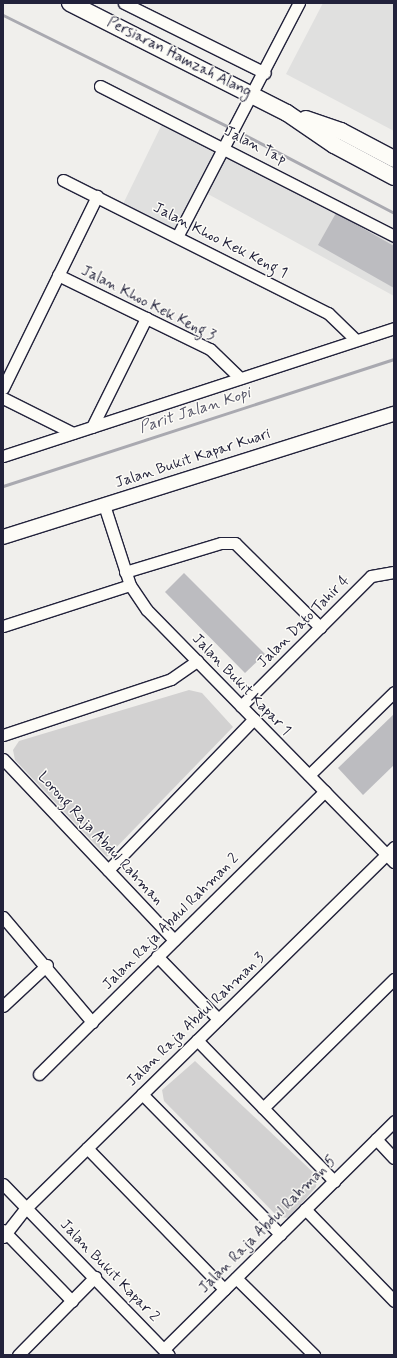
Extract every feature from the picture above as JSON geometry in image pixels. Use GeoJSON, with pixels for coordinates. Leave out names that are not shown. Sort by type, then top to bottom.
{"type":"FeatureCollection","features":[{"type":"Feature","properties":{"kind":"main road","name":"Persiaran Hamzah Alang"},"geometry":{"type":"LineString","coordinates":[[70,3],[287,113],[334,145],[394,177]]}},
{"type":"Feature","properties":{"kind":"main road","name":"Persiaran Hamzah Alang"},"geometry":{"type":"LineString","coordinates":[[287,113],[341,131],[394,159]]}},
{"type":"Feature","properties":{"kind":"street"},"geometry":{"type":"LineString","coordinates":[[124,3],[265,73]]}},
{"type":"Feature","properties":{"kind":"street"},"geometry":{"type":"LineString","coordinates":[[178,235],[222,146],[251,94],[265,73],[298,3]]}},
{"type":"Feature","properties":{"kind":"street","name":"Jalan Tap"},"geometry":{"type":"LineString","coordinates":[[100,86],[222,146],[394,236]]}},
{"type":"Feature","properties":{"kind":"street","name":"Jalan Khoo Kek Keng 1"},"geometry":{"type":"LineString","coordinates":[[63,180],[178,235],[328,313],[356,340]]}},
{"type":"Feature","properties":{"kind":"street"},"geometry":{"type":"LineString","coordinates":[[3,388],[96,196]]}},
{"type":"Feature","properties":{"kind":"street","name":"Jalan Khoo Kek Keng 3"},"geometry":{"type":"LineString","coordinates":[[58,276],[210,349],[240,378]]}},
{"type":"Feature","properties":{"kind":"street"},"geometry":{"type":"LineString","coordinates":[[92,427],[146,318]]}},
{"type":"Feature","properties":{"kind":"street"},"geometry":{"type":"LineString","coordinates":[[3,456],[394,328]]}},
{"type":"Feature","properties":{"kind":"street"},"geometry":{"type":"LineString","coordinates":[[3,398],[73,433]]}},
{"type":"Feature","properties":{"kind":"street","name":"Jalan Bukit Kapar Kuari"},"geometry":{"type":"LineString","coordinates":[[3,537],[394,414]]}},
{"type":"Feature","properties":{"kind":"street","name":"Jalan Bukit Kapar 1"},"geometry":{"type":"LineString","coordinates":[[104,505],[130,585],[147,610],[309,775],[391,854]]}},
{"type":"Feature","properties":{"kind":"street"},"geometry":{"type":"LineString","coordinates":[[125,572],[221,543],[235,544],[320,627]]}},
{"type":"Feature","properties":{"kind":"street","name":"Jalan Dato Tahir 4"},"geometry":{"type":"LineString","coordinates":[[241,706],[371,576],[394,572]]}},
{"type":"Feature","properties":{"kind":"street"},"geometry":{"type":"LineString","coordinates":[[3,626],[130,585]]}},
{"type":"Feature","properties":{"kind":"street"},"geometry":{"type":"LineString","coordinates":[[3,735],[171,679],[196,661]]}},
{"type":"Feature","properties":{"kind":"street"},"geometry":{"type":"LineString","coordinates":[[309,775],[394,692]]}},
{"type":"Feature","properties":{"kind":"street"},"geometry":{"type":"LineString","coordinates":[[108,870],[254,719]]}},
{"type":"Feature","properties":{"kind":"street","name":"Lorong Raja Abdul Rahman"},"geometry":{"type":"LineString","coordinates":[[3,759],[174,940]]}},
{"type":"Feature","properties":{"kind":"street","name":"Jalan Raja Abdul Rahman 2"},"geometry":{"type":"LineString","coordinates":[[39,1074],[325,791]]}},
{"type":"Feature","properties":{"kind":"street","name":"Jalan Raja Abdul Rahman 3"},"geometry":{"type":"LineString","coordinates":[[4,1233],[26,1208],[218,1019],[391,854]]}},
{"type":"Feature","properties":{"kind":"street"},"geometry":{"type":"LineString","coordinates":[[3,917],[47,965],[92,1022]]}},
{"type":"Feature","properties":{"kind":"street"},"geometry":{"type":"LineString","coordinates":[[157,956],[218,1019]]}},
{"type":"Feature","properties":{"kind":"street"},"geometry":{"type":"LineString","coordinates":[[3,1006],[47,965]]}},
{"type":"Feature","properties":{"kind":"street"},"geometry":{"type":"LineString","coordinates":[[263,1108],[394,979]]}},
{"type":"Feature","properties":{"kind":"street"},"geometry":{"type":"LineString","coordinates":[[197,1040],[334,1181]]}},
{"type":"Feature","properties":{"kind":"street"},"geometry":{"type":"LineString","coordinates":[[142,1094],[280,1234]]}},
{"type":"Feature","properties":{"kind":"street","name":"Jalan Raja Abdul Rahman 5"},"geometry":{"type":"LineString","coordinates":[[166,1352],[224,1289],[394,1121]]}},
{"type":"Feature","properties":{"kind":"street"},"geometry":{"type":"LineString","coordinates":[[376,1139],[394,1158]]}},
{"type":"Feature","properties":{"kind":"street"},"geometry":{"type":"LineString","coordinates":[[87,1148],[224,1289]]}},
{"type":"Feature","properties":{"kind":"street","name":"Jalan Bukit Kapar 2"},"geometry":{"type":"LineString","coordinates":[[3,1184],[95,1277],[166,1352]]}},
{"type":"Feature","properties":{"kind":"street"},"geometry":{"type":"LineString","coordinates":[[305,1209],[394,1301]]}},
{"type":"Feature","properties":{"kind":"street"},"geometry":{"type":"LineString","coordinates":[[4,1233],[72,1301]]}},
{"type":"Feature","properties":{"kind":"street"},"geometry":{"type":"LineString","coordinates":[[18,1355],[95,1277]]}},
{"type":"Feature","properties":{"kind":"street"},"geometry":{"type":"LineString","coordinates":[[236,1278],[314,1355]]}},
{"type":"Feature","properties":{"kind":"shaded area"},"geometry":{"type":"Polygon","coordinates":[[[323,3],[394,3],[394,131],[286,74],[323,3]]]}},
{"type":"Feature","properties":{"kind":"shaded area"},"geometry":{"type":"Polygon","coordinates":[[[163,122],[394,240],[394,296],[197,188],[176,230],[123,204],[163,122]]]}},
{"type":"Feature","properties":{"kind":"shaded area"},"geometry":{"type":"Polygon","coordinates":[[[189,690],[202,693],[233,727],[107,857],[15,760],[13,750],[19,741],[189,690]]]}},
{"type":"Feature","properties":{"kind":"shaded area"},"geometry":{"type":"Polygon","coordinates":[[[195,1061],[317,1176],[316,1187],[289,1218],[278,1217],[164,1101],[162,1090],[195,1061]]]}},
{"type":"Feature","properties":{"kind":"building"},"geometry":{"type":"Polygon","coordinates":[[[336,213],[394,246],[394,288],[318,245],[336,213]]]}},
{"type":"Feature","properties":{"kind":"building"},"geometry":{"type":"Polygon","coordinates":[[[184,573],[265,654],[245,673],[165,592],[184,573]]]}},
{"type":"Feature","properties":{"kind":"building"},"geometry":{"type":"Polygon","coordinates":[[[394,714],[394,765],[363,795],[338,768],[394,714]]]}},
{"type":"Feature","properties":{"kind":"waterway"},"geometry":{"type":"LineString","coordinates":[[3,15],[227,126]]}},
{"type":"Feature","properties":{"kind":"waterway"},"geometry":{"type":"LineString","coordinates":[[243,134],[394,213]]}},
{"type":"Feature","properties":{"kind":"waterway","name":"Parit Jalan Kopi"},"geometry":{"type":"LineString","coordinates":[[3,486],[394,359]]}}]}
